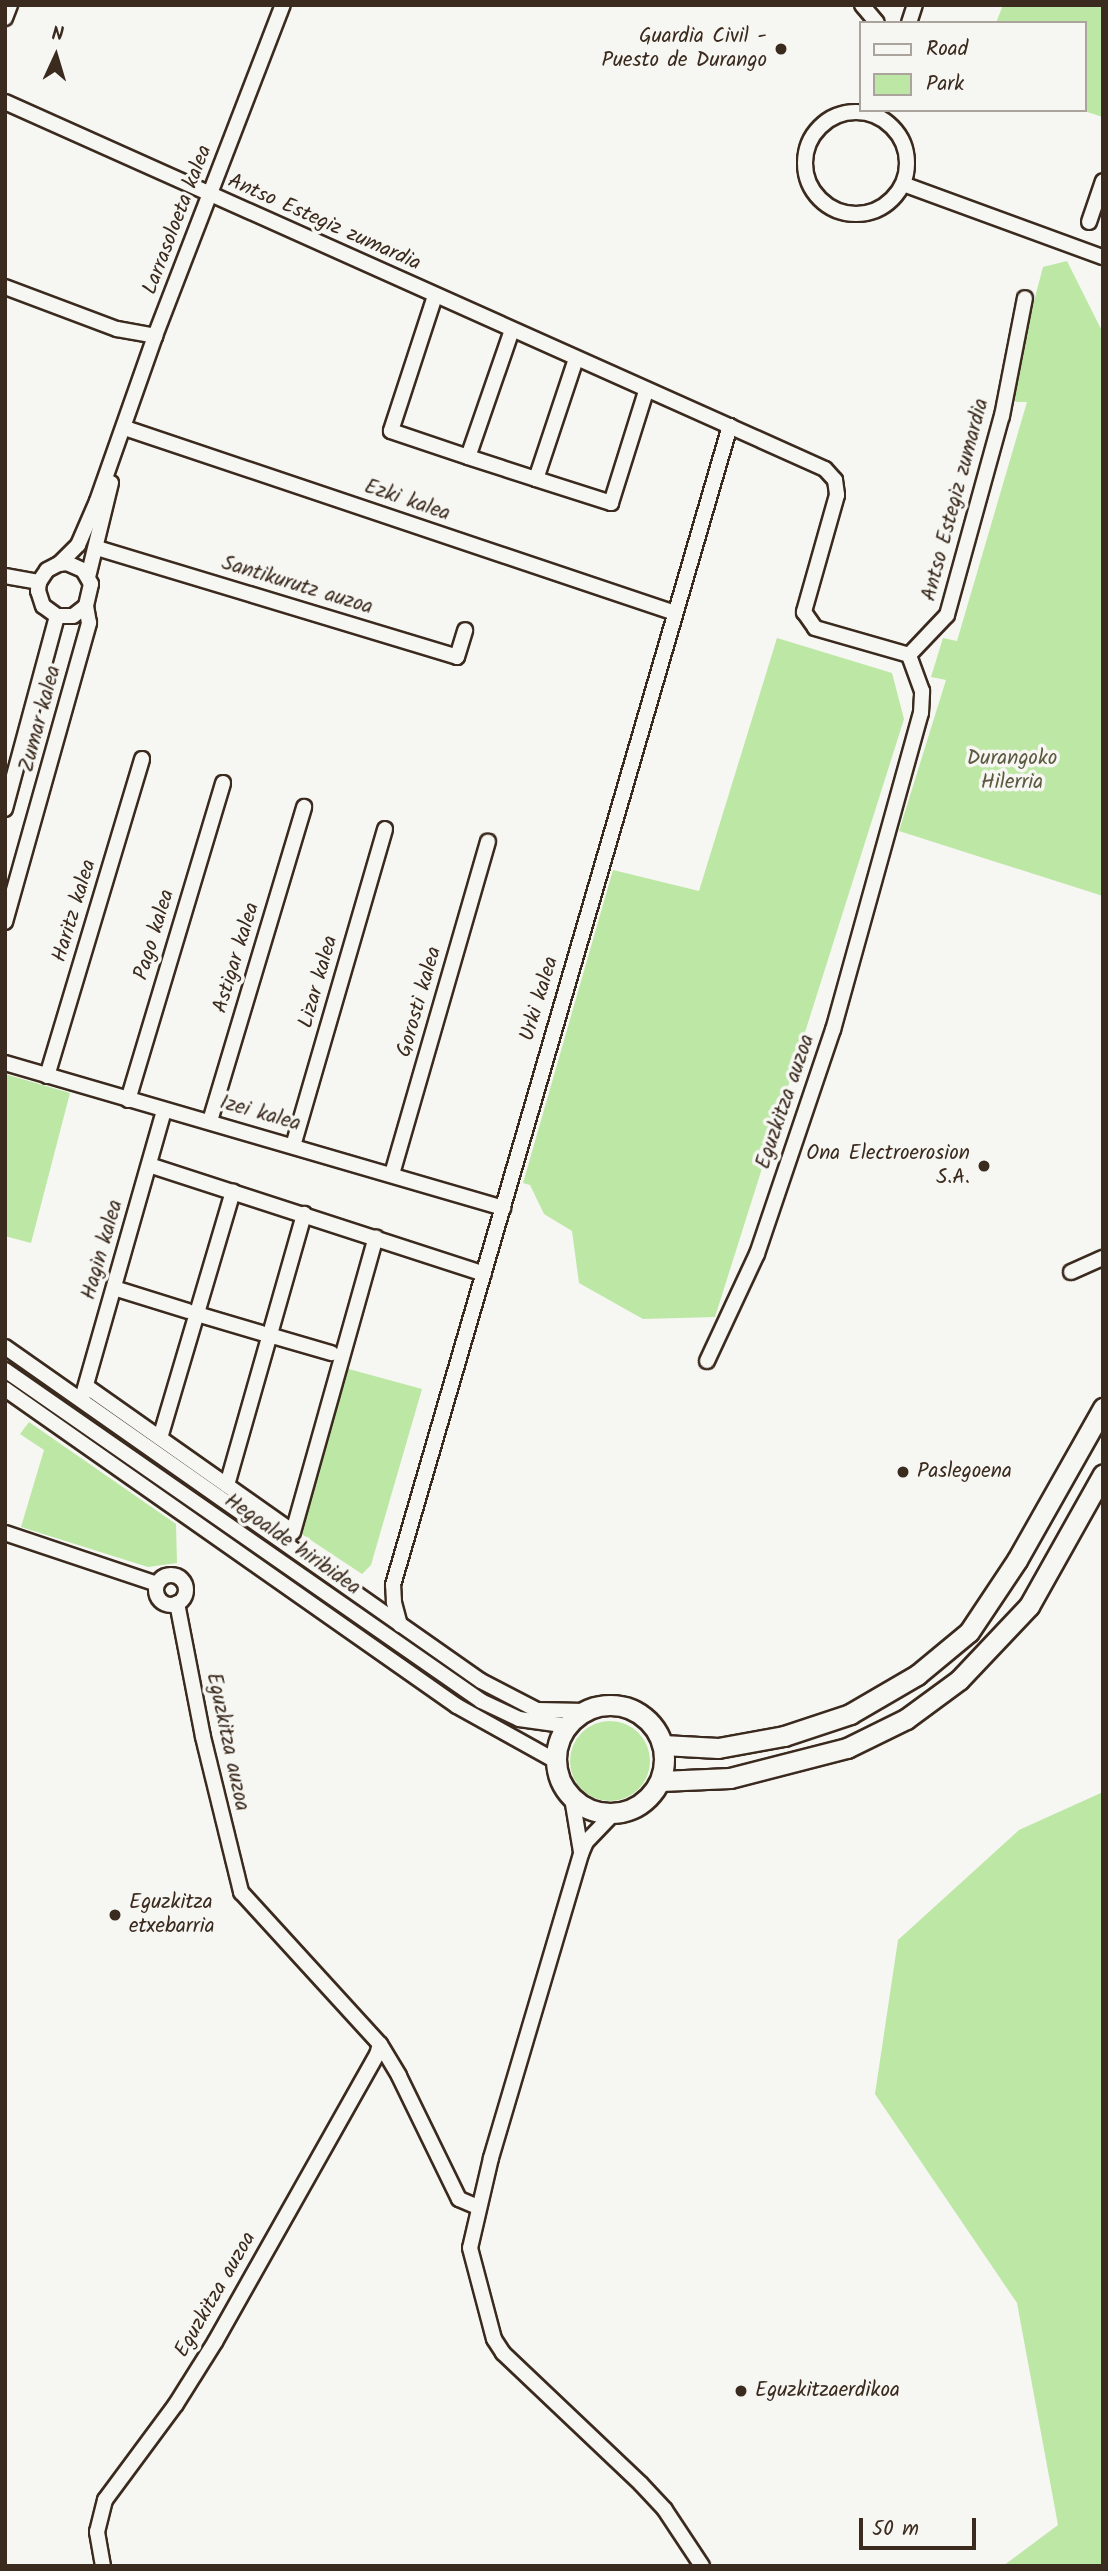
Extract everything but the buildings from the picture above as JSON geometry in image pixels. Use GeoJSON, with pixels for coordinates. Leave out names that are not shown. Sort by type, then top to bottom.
{"type":"FeatureCollection","features":[{"type":"Feature","properties":{"kind":"main road"},"geometry":{"type":"LineString","coordinates":[[663,1745],[718,1748],[784,1736],[850,1714],[917,1675],[969,1632],[1017,1560],[1103,1408]]}},
{"type":"Feature","properties":{"kind":"main road"},"geometry":{"type":"LineString","coordinates":[[660,1781],[730,1778],[847,1748],[906,1719],[959,1680],[1029,1606],[1103,1474]]}},
{"type":"Feature","properties":{"kind":"main road"},"geometry":{"type":"LineString","coordinates":[[608,1705],[632,1710],[652,1724],[663,1745],[665,1757],[655,1791],[636,1807],[613,1814],[598,1812],[572,1798],[558,1775],[556,1761],[561,1737],[568,1726],[585,1712],[608,1705]]}},
{"type":"Feature","properties":{"kind":"street"},"geometry":{"type":"LineString","coordinates":[[5,18],[10,5]]}},
{"type":"Feature","properties":{"kind":"street","name":"Larrasoloeta kalea"},"geometry":{"type":"LineString","coordinates":[[116,451],[155,336],[283,5]]}},
{"type":"Feature","properties":{"kind":"street"},"geometry":{"type":"LineString","coordinates":[[862,5],[875,21]]}},
{"type":"Feature","properties":{"kind":"street","name":"Antso Estegiz zumardia"},"geometry":{"type":"LineString","coordinates":[[5,102],[825,469],[835,480],[837,495],[804,612],[815,628],[909,655],[947,615],[1002,416],[1025,298]]}},
{"type":"Feature","properties":{"kind":"street"},"geometry":{"type":"LineString","coordinates":[[860,112],[830,119],[813,135],[804,158],[805,174],[811,189],[821,202],[835,211],[850,215],[882,208],[903,184],[907,168],[906,151],[888,117],[866,112]]}},
{"type":"Feature","properties":{"kind":"street"},"geometry":{"type":"LineString","coordinates":[[1089,222],[1103,181]]}},
{"type":"Feature","properties":{"kind":"street"},"geometry":{"type":"LineString","coordinates":[[903,184],[1103,257]]}},
{"type":"Feature","properties":{"kind":"street"},"geometry":{"type":"LineString","coordinates":[[5,287],[117,329],[155,336]]}},
{"type":"Feature","properties":{"kind":"street","name":"Antso Estegiz zumardia"},"geometry":{"type":"LineString","coordinates":[[435,296],[391,430],[611,503],[646,391]]}},
{"type":"Feature","properties":{"kind":"street"},"geometry":{"type":"LineString","coordinates":[[468,457],[512,330]]}},
{"type":"Feature","properties":{"kind":"street"},"geometry":{"type":"LineString","coordinates":[[536,479],[576,359]]}},
{"type":"Feature","properties":{"kind":"street","name":"Urki kalea"},"geometry":{"type":"LineString","coordinates":[[393,1585],[730,426]]}},
{"type":"Feature","properties":{"kind":"street","name":"Ezki kalea"},"geometry":{"type":"LineString","coordinates":[[125,428],[675,613]]}},
{"type":"Feature","properties":{"kind":"street"},"geometry":{"type":"LineString","coordinates":[[88,577],[97,548],[116,451]]}},
{"type":"Feature","properties":{"kind":"street"},"geometry":{"type":"LineString","coordinates":[[59,564],[76,565],[88,577],[92,592],[86,606],[73,615],[57,616],[43,606],[38,591],[39,582],[47,570],[59,564],[78,545],[116,451]]}},
{"type":"Feature","properties":{"kind":"street","name":"Santikurutz auzoa"},"geometry":{"type":"LineString","coordinates":[[97,548],[457,657],[465,630]]}},
{"type":"Feature","properties":{"kind":"street"},"geometry":{"type":"LineString","coordinates":[[5,576],[39,582]]}},
{"type":"Feature","properties":{"kind":"street","name":"Zumar kalea"},"geometry":{"type":"LineString","coordinates":[[5,922],[89,623],[86,606]]}},
{"type":"Feature","properties":{"kind":"street"},"geometry":{"type":"LineString","coordinates":[[5,809],[57,616]]}},
{"type":"Feature","properties":{"kind":"street","name":"Eguzkitza auzoa"},"geometry":{"type":"LineString","coordinates":[[707,1361],[757,1254],[833,1030],[921,713],[922,691],[909,655]]}},
{"type":"Feature","properties":{"kind":"street","name":"Haritz kalea"},"geometry":{"type":"LineString","coordinates":[[47,1076],[142,759]]}},
{"type":"Feature","properties":{"kind":"street","name":"Pago kalea"},"geometry":{"type":"LineString","coordinates":[[128,1100],[223,783]]}},
{"type":"Feature","properties":{"kind":"street","name":"Astigar kalea"},"geometry":{"type":"LineString","coordinates":[[210,1121],[304,807]]}},
{"type":"Feature","properties":{"kind":"street","name":"Lizar kalea"},"geometry":{"type":"LineString","coordinates":[[293,1146],[386,830]]}},
{"type":"Feature","properties":{"kind":"street","name":"Gorosti kalea"},"geometry":{"type":"LineString","coordinates":[[392,1174],[488,842]]}},
{"type":"Feature","properties":{"kind":"street","name":"Izei kalea"},"geometry":{"type":"LineString","coordinates":[[5,1063],[503,1208]]}},
{"type":"Feature","properties":{"kind":"street","name":"Hagin kalea"},"geometry":{"type":"LineString","coordinates":[[82,1401],[164,1110]]}},
{"type":"Feature","properties":{"kind":"street"},"geometry":{"type":"LineString","coordinates":[[149,1166],[484,1274]]}},
{"type":"Feature","properties":{"kind":"street"},"geometry":{"type":"LineString","coordinates":[[160,1438],[193,1312],[233,1192]]}},
{"type":"Feature","properties":{"kind":"street","name":"Hegoalde hiribidea"},"geometry":{"type":"LineString","coordinates":[[227,1485],[265,1334],[304,1214]]}},
{"type":"Feature","properties":{"kind":"street","name":"Hegoalde hiribidea"},"geometry":{"type":"LineString","coordinates":[[86,1386],[293,1532],[376,1237]]}},
{"type":"Feature","properties":{"kind":"street"},"geometry":{"type":"LineString","coordinates":[[1071,1272],[1103,1258]]}},
{"type":"Feature","properties":{"kind":"street"},"geometry":{"type":"LineString","coordinates":[[114,1288],[331,1353]]}},
{"type":"Feature","properties":{"kind":"street"},"geometry":{"type":"LineString","coordinates":[[5,1347],[400,1625],[506,1695],[548,1712],[585,1712]]}},
{"type":"Feature","properties":{"kind":"street","name":"Hegoalde hiribidea"},"geometry":{"type":"LineString","coordinates":[[5,1370],[481,1701],[519,1719],[568,1726]]}},
{"type":"Feature","properties":{"kind":"street"},"geometry":{"type":"LineString","coordinates":[[5,1389],[457,1706],[556,1761]]}},
{"type":"Feature","properties":{"kind":"street","name":"Eguzkitza auzoa"},"geometry":{"type":"LineString","coordinates":[[5,1533],[157,1584]]}},
{"type":"Feature","properties":{"kind":"street","name":"Eguzkitza auzoa"},"geometry":{"type":"LineString","coordinates":[[157,1584],[168,1575],[182,1579],[185,1593],[177,1603],[203,1737],[241,1892],[380,2044],[459,2199],[478,2207]]}},
{"type":"Feature","properties":{"kind":"street","name":"Eguzkitza auzoa"},"geometry":{"type":"LineString","coordinates":[[157,1584],[157,1594],[162,1602],[177,1603]]}},
{"type":"Feature","properties":{"kind":"street"},"geometry":{"type":"LineString","coordinates":[[362,1597],[378,1596],[393,1585]]}},
{"type":"Feature","properties":{"kind":"street"},"geometry":{"type":"LineString","coordinates":[[393,1585],[400,1625]]}},
{"type":"Feature","properties":{"kind":"street"},"geometry":{"type":"LineString","coordinates":[[572,1798],[582,1854]]}},
{"type":"Feature","properties":{"kind":"street"},"geometry":{"type":"LineString","coordinates":[[613,1814],[586,1842],[582,1854],[478,2207],[470,2236],[470,2248],[494,2339],[503,2354],[641,2484],[665,2510],[702,2566]]}},
{"type":"Feature","properties":{"kind":"street","name":"Eguzkitza auzoa"},"geometry":{"type":"LineString","coordinates":[[103,2566],[97,2532],[105,2500],[176,2404],[215,2342],[377,2055],[380,2044]]}},
{"type":"Feature","properties":{"kind":"green space"},"geometry":{"type":"Polygon","coordinates":[[[1003,5],[1103,5],[1103,117],[1087,112],[1087,21],[997,21],[1003,5]]]}},
{"type":"Feature","properties":{"kind":"green space","name":"Durangoko Hilerria"},"geometry":{"type":"Polygon","coordinates":[[[1067,261],[1103,333],[1103,896],[899,831],[946,680],[931,677],[943,638],[957,641],[1027,402],[1016,402],[1010,393],[1043,267],[1067,261]]]}},
{"type":"Feature","properties":{"kind":"green space"},"geometry":{"type":"Polygon","coordinates":[[[777,638],[892,673],[904,719],[715,1317],[643,1319],[579,1283],[572,1231],[544,1214],[530,1185],[523,1183],[613,870],[699,891],[777,638]]]}},
{"type":"Feature","properties":{"kind":"green space"},"geometry":{"type":"Polygon","coordinates":[[[5,1074],[70,1093],[31,1243],[5,1236],[5,1074]]]}},
{"type":"Feature","properties":{"kind":"green space"},"geometry":{"type":"Polygon","coordinates":[[[345,1368],[422,1389],[371,1565],[362,1574],[297,1531],[345,1368]]]}},
{"type":"Feature","properties":{"kind":"green space"},"geometry":{"type":"Polygon","coordinates":[[[29,1422],[176,1524],[177,1563],[148,1567],[21,1527],[44,1450],[20,1434],[29,1422]]]}},
{"type":"Feature","properties":{"kind":"green space"},"geometry":{"type":"Polygon","coordinates":[[[610,1721],[625,1724],[638,1733],[647,1746],[650,1761],[647,1776],[638,1789],[625,1798],[610,1801],[595,1798],[582,1789],[573,1776],[570,1761],[573,1746],[582,1733],[595,1724],[610,1721]]]}},
{"type":"Feature","properties":{"kind":"green space"},"geometry":{"type":"Polygon","coordinates":[[[1103,1792],[1103,2566],[1003,2566],[1058,2525],[1017,2303],[875,2094],[898,1940],[1019,1830],[1103,1792]]]}},
{"type":"Feature","properties":{"kind":"place","name":"Guardia Civil - Puesto de Durango"},"geometry":{"type":"Point","coordinates":[781,49]}},
{"type":"Feature","properties":{"kind":"place","name":"Ona Electroerosion S.A."},"geometry":{"type":"Point","coordinates":[984,1166]}},
{"type":"Feature","properties":{"kind":"place","name":"Paslegoena"},"geometry":{"type":"Point","coordinates":[903,1472]}},
{"type":"Feature","properties":{"kind":"place","name":"Eguzkitza etxebarria"},"geometry":{"type":"Point","coordinates":[115,1915]}},
{"type":"Feature","properties":{"kind":"place","name":"Eguzkitzaerdikoa"},"geometry":{"type":"Point","coordinates":[741,2391]}}]}
